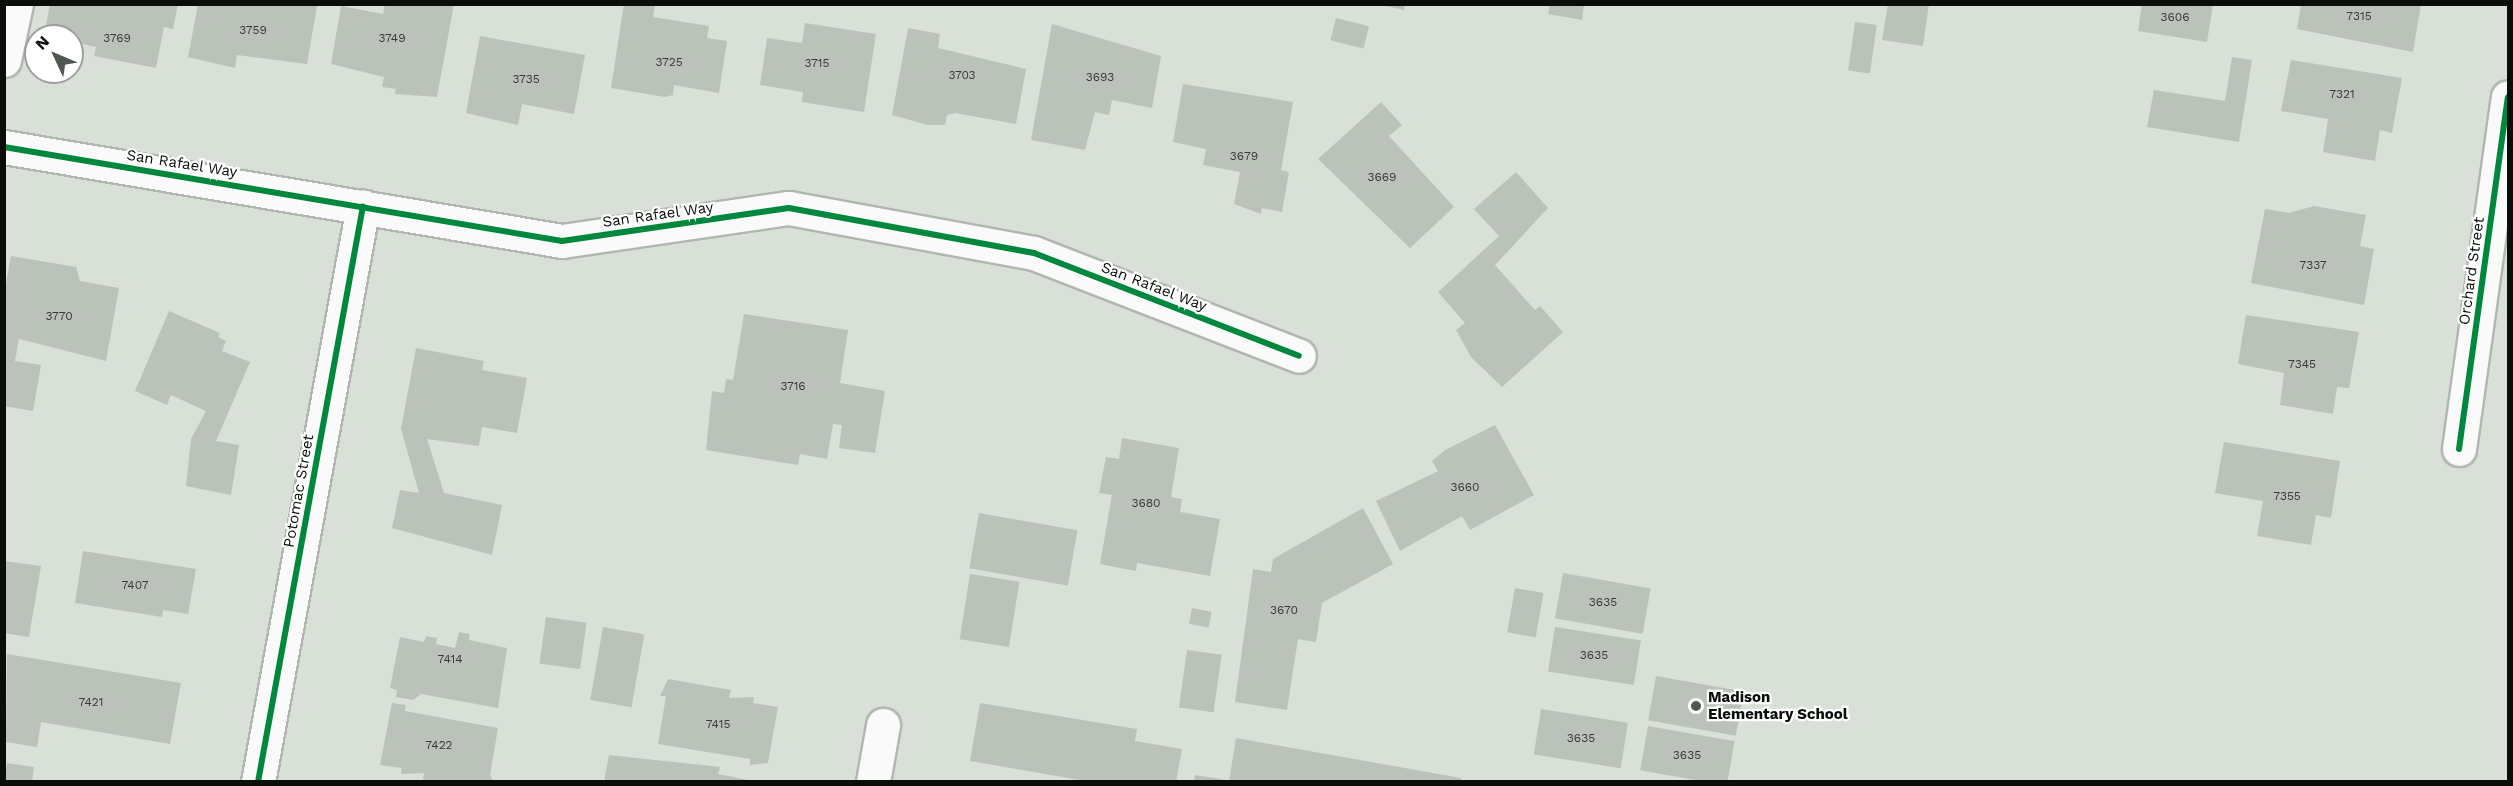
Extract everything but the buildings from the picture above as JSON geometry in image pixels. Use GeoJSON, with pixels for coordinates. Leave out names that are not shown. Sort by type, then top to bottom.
{"type":"FeatureCollection","features":[{"type":"Feature","properties":{"kind":"street"},"geometry":{"type":"LineString","coordinates":[[4,60],[16,4]]}},
{"type":"Feature","properties":{"kind":"street","name":"Orchard Street"},"geometry":{"type":"LineString","coordinates":[[2459,449],[2508,97]]}},
{"type":"Feature","properties":{"kind":"street","name":"San Rafael Way"},"geometry":{"type":"LineString","coordinates":[[4,147],[562,241],[789,208],[1034,253],[1299,356]]}},
{"type":"Feature","properties":{"kind":"street","name":"Potomac Street"},"geometry":{"type":"LineString","coordinates":[[258,782],[363,206]]}},
{"type":"Feature","properties":{"kind":"street"},"geometry":{"type":"LineString","coordinates":[[873,782],[883,725]]}},
{"type":"Feature","properties":{"kind":"cycle path"},"geometry":{"type":"LineString","coordinates":[[2459,449],[2508,97]]}},
{"type":"Feature","properties":{"kind":"cycle path"},"geometry":{"type":"LineString","coordinates":[[4,147],[562,241],[789,208],[1034,253],[1299,356]]}},
{"type":"Feature","properties":{"kind":"cycle path"},"geometry":{"type":"LineString","coordinates":[[258,782],[363,206]]}},
{"type":"Feature","properties":{"kind":"place","name":"Madison Elementary School"},"geometry":{"type":"Point","coordinates":[1696,706]}}]}
